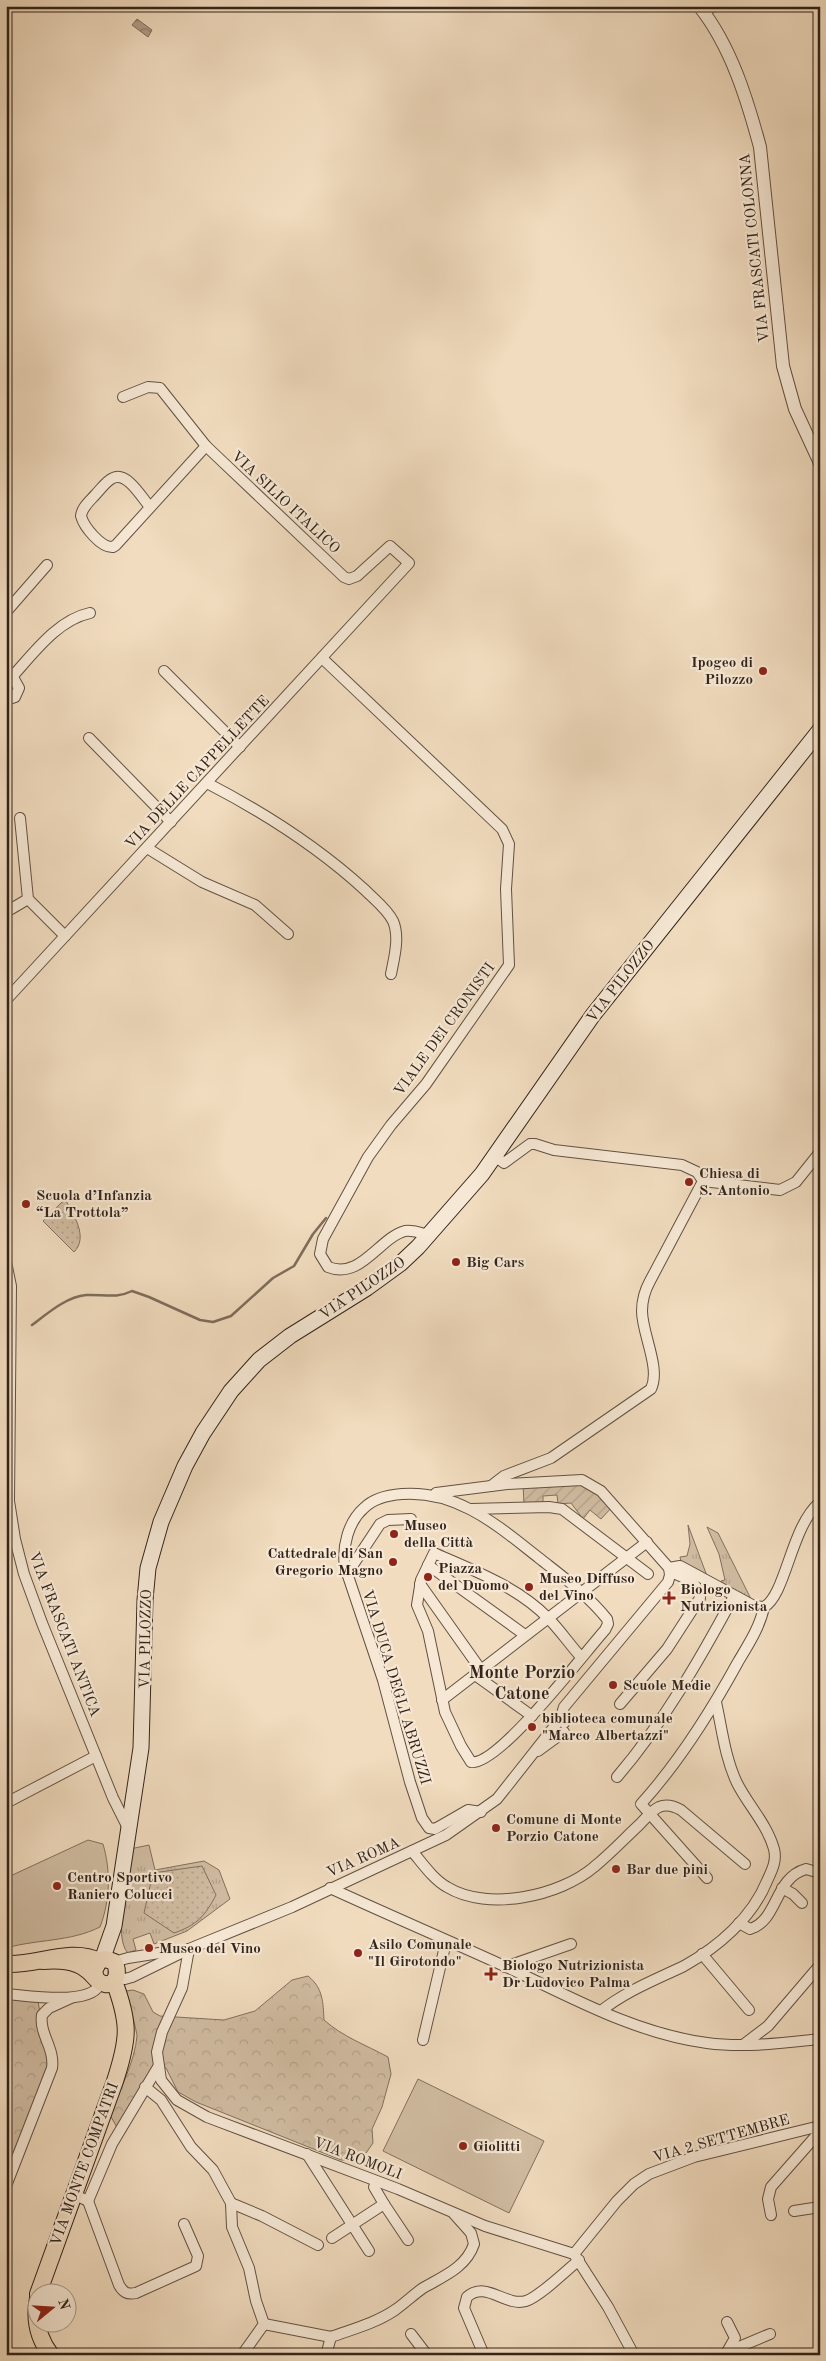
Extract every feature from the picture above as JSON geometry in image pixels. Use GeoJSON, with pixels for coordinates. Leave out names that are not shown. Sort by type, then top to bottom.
{"type":"FeatureCollection","features":[{"type":"Feature","properties":{"kind":"main road","name":"VIA PILOZZO"},"geometry":{"type":"LineString","coordinates":[[106,1972],[142,1732],[145,1600],[148,1568],[160,1522],[188,1459],[225,1399],[259,1360],[290,1336],[393,1269],[428,1235],[496,1157],[593,1015],[820,730]]}},
{"type":"Feature","properties":{"kind":"main road"},"geometry":{"type":"LineString","coordinates":[[6,1964],[54,1960],[76,1964],[89,1971],[106,1972]]}},
{"type":"Feature","properties":{"kind":"main road","name":"VIA MONTE COMPATRI"},"geometry":{"type":"LineString","coordinates":[[42,2284],[81,2198],[127,2034],[106,1972]]}},
{"type":"Feature","properties":{"kind":"main road"},"geometry":{"type":"LineString","coordinates":[[40,2334],[51,2355]]}},
{"type":"Feature","properties":{"kind":"street","name":"VIA FRASCATI COLONNA"},"geometry":{"type":"LineString","coordinates":[[706,8],[742,87],[760,147],[783,366],[795,410],[820,463]]}},
{"type":"Feature","properties":{"kind":"street"},"geometry":{"type":"LineString","coordinates":[[123,397],[148,387],[160,388],[206,446],[116,545],[110,548],[103,545],[84,524],[81,516],[84,507],[109,480],[115,477],[125,479],[150,507]]}},
{"type":"Feature","properties":{"kind":"street","name":"VIA SILIO ITALICO"},"geometry":{"type":"LineString","coordinates":[[206,446],[344,577],[349,579],[357,576],[390,546],[409,564]]}},
{"type":"Feature","properties":{"kind":"street","name":"VIA DELLE CAPPELLETTE"},"geometry":{"type":"LineString","coordinates":[[6,1000],[409,564]]}},
{"type":"Feature","properties":{"kind":"street"},"geometry":{"type":"LineString","coordinates":[[6,612],[47,566]]}},
{"type":"Feature","properties":{"kind":"street"},"geometry":{"type":"LineString","coordinates":[[7,701],[15,697],[19,691],[18,685],[9,678],[40,646],[66,623],[78,616],[90,613]]}},
{"type":"Feature","properties":{"kind":"street","name":"VIALE DEI CRONISTI"},"geometry":{"type":"LineString","coordinates":[[322,658],[502,829],[509,844],[506,890],[510,957],[507,968],[479,1004],[426,1084],[390,1125],[372,1150],[333,1217],[322,1242],[320,1256],[328,1267],[343,1270],[362,1262],[404,1232],[413,1231],[428,1235]]}},
{"type":"Feature","properties":{"kind":"street"},"geometry":{"type":"LineString","coordinates":[[164,671],[240,747]]}},
{"type":"Feature","properties":{"kind":"street"},"geometry":{"type":"LineString","coordinates":[[89,738],[171,822]]}},
{"type":"Feature","properties":{"kind":"street"},"geometry":{"type":"LineString","coordinates":[[207,782],[244,802],[318,851],[383,908],[392,919],[395,930],[391,974]]}},
{"type":"Feature","properties":{"kind":"street"},"geometry":{"type":"LineString","coordinates":[[20,818],[28,899],[66,936]]}},
{"type":"Feature","properties":{"kind":"street"},"geometry":{"type":"LineString","coordinates":[[146,848],[202,882],[255,906],[288,934]]}},
{"type":"Feature","properties":{"kind":"street"},"geometry":{"type":"LineString","coordinates":[[6,912],[28,899]]}},
{"type":"Feature","properties":{"kind":"street"},"geometry":{"type":"LineString","coordinates":[[496,1157],[504,1164],[533,1143],[554,1150],[682,1165],[697,1172],[703,1181],[780,1190],[796,1182],[820,1152]]}},
{"type":"Feature","properties":{"kind":"street"},"geometry":{"type":"LineString","coordinates":[[491,1486],[504,1476],[551,1458],[651,1389],[654,1375],[643,1317],[644,1297],[650,1281],[703,1181]]}},
{"type":"Feature","properties":{"kind":"street","name":"VIA FRASCATI ANTICA"},"geometry":{"type":"LineString","coordinates":[[6,1262],[11,1286],[10,1505],[12,1524],[29,1590],[96,1756],[128,1828]]}},
{"type":"Feature","properties":{"kind":"street"},"geometry":{"type":"LineString","coordinates":[[429,1494],[491,1486],[582,1480],[599,1489],[670,1570],[696,1587],[700,1593],[700,1598],[667,1649],[620,1704]]}},
{"type":"Feature","properties":{"kind":"street","name":"VIA DUCA DEGLI ABRUZZI"},"geometry":{"type":"LineString","coordinates":[[481,1812],[468,1810],[434,1829],[429,1828],[425,1824],[408,1776],[381,1673],[347,1574],[344,1558],[346,1542],[353,1523],[363,1508],[375,1500],[390,1496],[429,1494],[471,1509],[515,1539],[582,1592],[605,1617],[608,1624],[605,1630],[581,1657]]}},
{"type":"Feature","properties":{"kind":"street"},"geometry":{"type":"LineString","coordinates":[[707,1878],[641,1804],[675,1764],[716,1702],[758,1627],[764,1607],[774,1599],[803,1521],[820,1502]]}},
{"type":"Feature","properties":{"kind":"street"},"geometry":{"type":"LineString","coordinates":[[471,1509],[547,1507],[562,1509],[648,1574]]}},
{"type":"Feature","properties":{"kind":"street"},"geometry":{"type":"LineString","coordinates":[[347,1574],[380,1524],[388,1520],[411,1519]]}},
{"type":"Feature","properties":{"kind":"street"},"geometry":{"type":"LineString","coordinates":[[442,1700],[647,1542]]}},
{"type":"Feature","properties":{"kind":"street"},"geometry":{"type":"LineString","coordinates":[[434,1553],[490,1578],[548,1618],[581,1657],[532,1716],[480,1761],[473,1762],[468,1758],[456,1737],[442,1700],[428,1630],[417,1604],[420,1584],[428,1565],[434,1553]]}},
{"type":"Feature","properties":{"kind":"street"},"geometry":{"type":"LineString","coordinates":[[428,1565],[525,1636]]}},
{"type":"Feature","properties":{"kind":"street"},"geometry":{"type":"LineString","coordinates":[[670,1570],[676,1565],[683,1567],[754,1606],[764,1607]]}},
{"type":"Feature","properties":{"kind":"street","name":"VIA ROMA"},"geometry":{"type":"LineString","coordinates":[[189,1948],[292,1907],[412,1852],[446,1835],[481,1812],[503,1793],[527,1760],[562,1726],[561,1717],[564,1707],[668,1582],[670,1570]]}},
{"type":"Feature","properties":{"kind":"street"},"geometry":{"type":"LineString","coordinates":[[420,1584],[478,1672],[496,1690],[532,1716]]}},
{"type":"Feature","properties":{"kind":"street"},"geometry":{"type":"LineString","coordinates":[[617,1777],[652,1734],[706,1647],[734,1596]]}},
{"type":"Feature","properties":{"kind":"street"},"geometry":{"type":"LineString","coordinates":[[600,2011],[619,1997],[702,1954],[739,1923],[760,1898],[774,1865],[775,1855],[766,1830],[740,1788],[731,1768],[716,1702]]}},
{"type":"Feature","properties":{"kind":"street"},"geometry":{"type":"LineString","coordinates":[[6,1804],[96,1756]]}},
{"type":"Feature","properties":{"kind":"street"},"geometry":{"type":"LineString","coordinates":[[412,1852],[438,1880],[457,1892],[493,1898],[528,1896],[563,1887],[586,1873],[650,1815],[664,1806],[678,1808],[745,1864]]}},
{"type":"Feature","properties":{"kind":"street"},"geometry":{"type":"LineString","coordinates":[[739,1923],[747,1929],[756,1927],[771,1908],[790,1877],[802,1870],[820,1873]]}},
{"type":"Feature","properties":{"kind":"street"},"geometry":{"type":"LineString","coordinates":[[330,1888],[600,2011],[683,2039],[743,2045],[820,2039]]}},
{"type":"Feature","properties":{"kind":"street"},"geometry":{"type":"LineString","coordinates":[[782,1888],[793,1894],[802,1903]]}},
{"type":"Feature","properties":{"kind":"street"},"geometry":{"type":"LineString","coordinates":[[424,2040],[446,1942]]}},
{"type":"Feature","properties":{"kind":"street"},"geometry":{"type":"LineString","coordinates":[[505,1967],[571,1944]]}},
{"type":"Feature","properties":{"kind":"street"},"geometry":{"type":"LineString","coordinates":[[6,2186],[53,2064],[41,2022],[44,2011],[70,1998],[96,1989],[106,1972],[128,1958],[189,1948]]}},
{"type":"Feature","properties":{"kind":"street"},"geometry":{"type":"LineString","coordinates":[[106,1972],[132,1977],[189,1948]]}},
{"type":"Feature","properties":{"kind":"street","name":"VIA ROMOLI"},"geometry":{"type":"LineString","coordinates":[[189,1948],[182,1988],[160,2038],[158,2067],[161,2080],[168,2091],[194,2111],[493,2229],[577,2257]]}},
{"type":"Feature","properties":{"kind":"street"},"geometry":{"type":"LineString","coordinates":[[702,1954],[749,2010]]}},
{"type":"Feature","properties":{"kind":"street"},"geometry":{"type":"LineString","coordinates":[[743,2045],[768,2026],[820,1965]]}},
{"type":"Feature","properties":{"kind":"street"},"geometry":{"type":"LineString","coordinates":[[6,1994],[70,1998]]}},
{"type":"Feature","properties":{"kind":"street"},"geometry":{"type":"LineString","coordinates":[[158,2067],[81,2198],[119,2285],[125,2292],[136,2293],[196,2266],[198,2256],[184,2224]]}},
{"type":"Feature","properties":{"kind":"street"},"geometry":{"type":"LineString","coordinates":[[145,2088],[161,2100],[190,2147],[213,2170],[231,2203],[231,2225],[248,2268],[264,2324]]}},
{"type":"Feature","properties":{"kind":"street","name":"VIA 2 SETTEMBRE"},"geometry":{"type":"LineString","coordinates":[[484,2355],[464,2308],[467,2297],[475,2291],[483,2291],[516,2302],[527,2301],[577,2257],[617,2201],[638,2181],[649,2174],[694,2157],[820,2126]]}},
{"type":"Feature","properties":{"kind":"street"},"geometry":{"type":"LineString","coordinates":[[771,2215],[768,2199],[771,2186],[817,2139],[807,2129]]}},
{"type":"Feature","properties":{"kind":"street"},"geometry":{"type":"LineString","coordinates":[[307,2154],[369,2251]]}},
{"type":"Feature","properties":{"kind":"street"},"geometry":{"type":"LineString","coordinates":[[374,2187],[408,2240]]}},
{"type":"Feature","properties":{"kind":"street"},"geometry":{"type":"LineString","coordinates":[[231,2203],[262,2216],[318,2245]]}},
{"type":"Feature","properties":{"kind":"street"},"geometry":{"type":"LineString","coordinates":[[332,2238],[384,2204]]}},
{"type":"Feature","properties":{"kind":"street"},"geometry":{"type":"LineString","coordinates":[[794,2211],[820,2207]]}},
{"type":"Feature","properties":{"kind":"street"},"geometry":{"type":"LineString","coordinates":[[264,2324],[331,2337],[388,2314],[421,2289],[454,2270],[470,2252],[474,2244],[471,2233],[452,2212]]}},
{"type":"Feature","properties":{"kind":"street"},"geometry":{"type":"LineString","coordinates":[[577,2257],[608,2306],[634,2355]]}},
{"type":"Feature","properties":{"kind":"street"},"geometry":{"type":"LineString","coordinates":[[725,2353],[735,2338],[727,2322]]}},
{"type":"Feature","properties":{"kind":"street"},"geometry":{"type":"LineString","coordinates":[[242,2355],[264,2324]]}},
{"type":"Feature","properties":{"kind":"street"},"geometry":{"type":"LineString","coordinates":[[411,2334],[428,2355]]}},
{"type":"Feature","properties":{"kind":"street"},"geometry":{"type":"LineString","coordinates":[[725,2353],[770,2334]]}},
{"type":"Feature","properties":{"kind":"street"},"geometry":{"type":"LineString","coordinates":[[326,2355],[331,2337]]}},
{"type":"Feature","properties":{"kind":"green space"},"geometry":{"type":"Polygon","coordinates":[[[65,1199],[80,1233],[80,1240],[74,1252],[43,1221],[65,1199]]]}},
{"type":"Feature","properties":{"kind":"green space"},"geometry":{"type":"Polygon","coordinates":[[[580,1482],[613,1506],[601,1519],[590,1510],[583,1519],[571,1503],[558,1504],[557,1495],[543,1496],[543,1504],[524,1504],[523,1485],[580,1482]]]}},
{"type":"Feature","properties":{"kind":"green space"},"geometry":{"type":"Polygon","coordinates":[[[688,1525],[707,1576],[681,1562],[680,1557],[687,1556],[690,1544],[688,1525]]]}},
{"type":"Feature","properties":{"kind":"green space"},"geometry":{"type":"Polygon","coordinates":[[[707,1527],[718,1533],[751,1599],[722,1585],[721,1581],[725,1580],[719,1554],[707,1527]]]}},
{"type":"Feature","properties":{"kind":"green space","name":"Centro Sportivo Raniero Colucci"},"geometry":{"type":"Polygon","coordinates":[[[88,1840],[103,1844],[106,1854],[108,1886],[106,1907],[100,1927],[66,1938],[6,1948],[6,1878],[88,1840]]]}},
{"type":"Feature","properties":{"kind":"green space"},"geometry":{"type":"Polygon","coordinates":[[[149,1845],[155,1870],[204,1861],[219,1870],[230,1899],[187,1931],[154,1944],[150,1933],[133,1939],[136,1950],[128,1953],[124,1945],[121,1919],[130,1849],[149,1845]]]}},
{"type":"Feature","properties":{"kind":"green space"},"geometry":{"type":"Polygon","coordinates":[[[202,1866],[216,1895],[200,1919],[189,1927],[174,1933],[144,1913],[153,1873],[202,1866]]]}},
{"type":"Feature","properties":{"kind":"green space"},"geometry":{"type":"Polygon","coordinates":[[[308,1976],[317,1985],[319,1990],[324,2020],[347,2036],[388,2057],[391,2074],[382,2107],[372,2129],[373,2143],[366,2153],[354,2160],[341,2160],[196,2102],[178,2092],[166,2068],[158,2067],[119,2131],[110,2115],[130,2066],[137,2036],[126,1991],[133,1990],[144,1994],[153,2012],[160,2016],[224,2020],[255,2011],[292,1980],[308,1976]]]}},
{"type":"Feature","properties":{"kind":"green space"},"geometry":{"type":"Polygon","coordinates":[[[6,1999],[38,2001],[48,2062],[45,2079],[6,2175],[6,1999]]]}},
{"type":"Feature","properties":{"kind":"green space","name":"Giolitti"},"geometry":{"type":"Polygon","coordinates":[[[418,2079],[544,2141],[509,2213],[383,2151],[418,2079]]]}},
{"type":"Feature","properties":{"kind":"water"},"geometry":{"type":"Polygon","coordinates":[[[137,19],[152,30],[148,37],[132,25],[137,19]]]}},
{"type":"Feature","properties":{"kind":"waterway"},"geometry":{"type":"LineString","coordinates":[[32,1325],[57,1306],[79,1296],[115,1296],[132,1291],[200,1320],[213,1322],[231,1316],[273,1278],[294,1266],[313,1234],[326,1218]]}},
{"type":"Feature","properties":{"kind":"place","name":"Ipogeo di Pilozzo"},"geometry":{"type":"Point","coordinates":[763,671]}},
{"type":"Feature","properties":{"kind":"place","name":"Chiesa di S. Antonio"},"geometry":{"type":"Point","coordinates":[689,1182]}},
{"type":"Feature","properties":{"kind":"place","name":"Scuola d’Infanzia “La Trottola”"},"geometry":{"type":"Point","coordinates":[26,1204]}},
{"type":"Feature","properties":{"kind":"place","name":"Big Cars"},"geometry":{"type":"Point","coordinates":[456,1262]}},
{"type":"Feature","properties":{"kind":"place","name":"Museo della Città"},"geometry":{"type":"Point","coordinates":[394,1534]}},
{"type":"Feature","properties":{"kind":"place","name":"Cattedrale di San Gregorio Magno"},"geometry":{"type":"Point","coordinates":[393,1562]}},
{"type":"Feature","properties":{"kind":"place","name":"Piazza del Duomo"},"geometry":{"type":"Point","coordinates":[428,1577]}},
{"type":"Feature","properties":{"kind":"place","name":"Museo Diffuso del Vino"},"geometry":{"type":"Point","coordinates":[529,1587]}},
{"type":"Feature","properties":{"kind":"place","name":"Biologo Nutrizionista"},"geometry":{"type":"Point","coordinates":[669,1598]}},
{"type":"Feature","properties":{"kind":"place","name":"Scuole Medie"},"geometry":{"type":"Point","coordinates":[613,1685]}},
{"type":"Feature","properties":{"kind":"place","name":"biblioteca comunale \"Marco Albertazzi\""},"geometry":{"type":"Point","coordinates":[532,1727]}},
{"type":"Feature","properties":{"kind":"place","name":"Comune di Monte Porzio Catone"},"geometry":{"type":"Point","coordinates":[496,1828]}},
{"type":"Feature","properties":{"kind":"place","name":"Bar due pini"},"geometry":{"type":"Point","coordinates":[616,1869]}},
{"type":"Feature","properties":{"kind":"place","name":"Centro Sportivo Raniero Colucci"},"geometry":{"type":"Point","coordinates":[57,1886]}},
{"type":"Feature","properties":{"kind":"place","name":"Museo del Vino"},"geometry":{"type":"Point","coordinates":[149,1948]}},
{"type":"Feature","properties":{"kind":"place","name":"Asilo Comunale \"Il Girotondo\""},"geometry":{"type":"Point","coordinates":[358,1953]}},
{"type":"Feature","properties":{"kind":"place","name":"Biologo Nutrizionista Dr Ludovico Palma"},"geometry":{"type":"Point","coordinates":[491,1974]}},
{"type":"Feature","properties":{"kind":"place","name":"Giolitti"},"geometry":{"type":"Point","coordinates":[463,2146]}},
{"type":"Feature","properties":{"kind":"district","name":"Monte Porzio Catone"},"geometry":{"type":"Point","coordinates":[522,1682]}}]}
